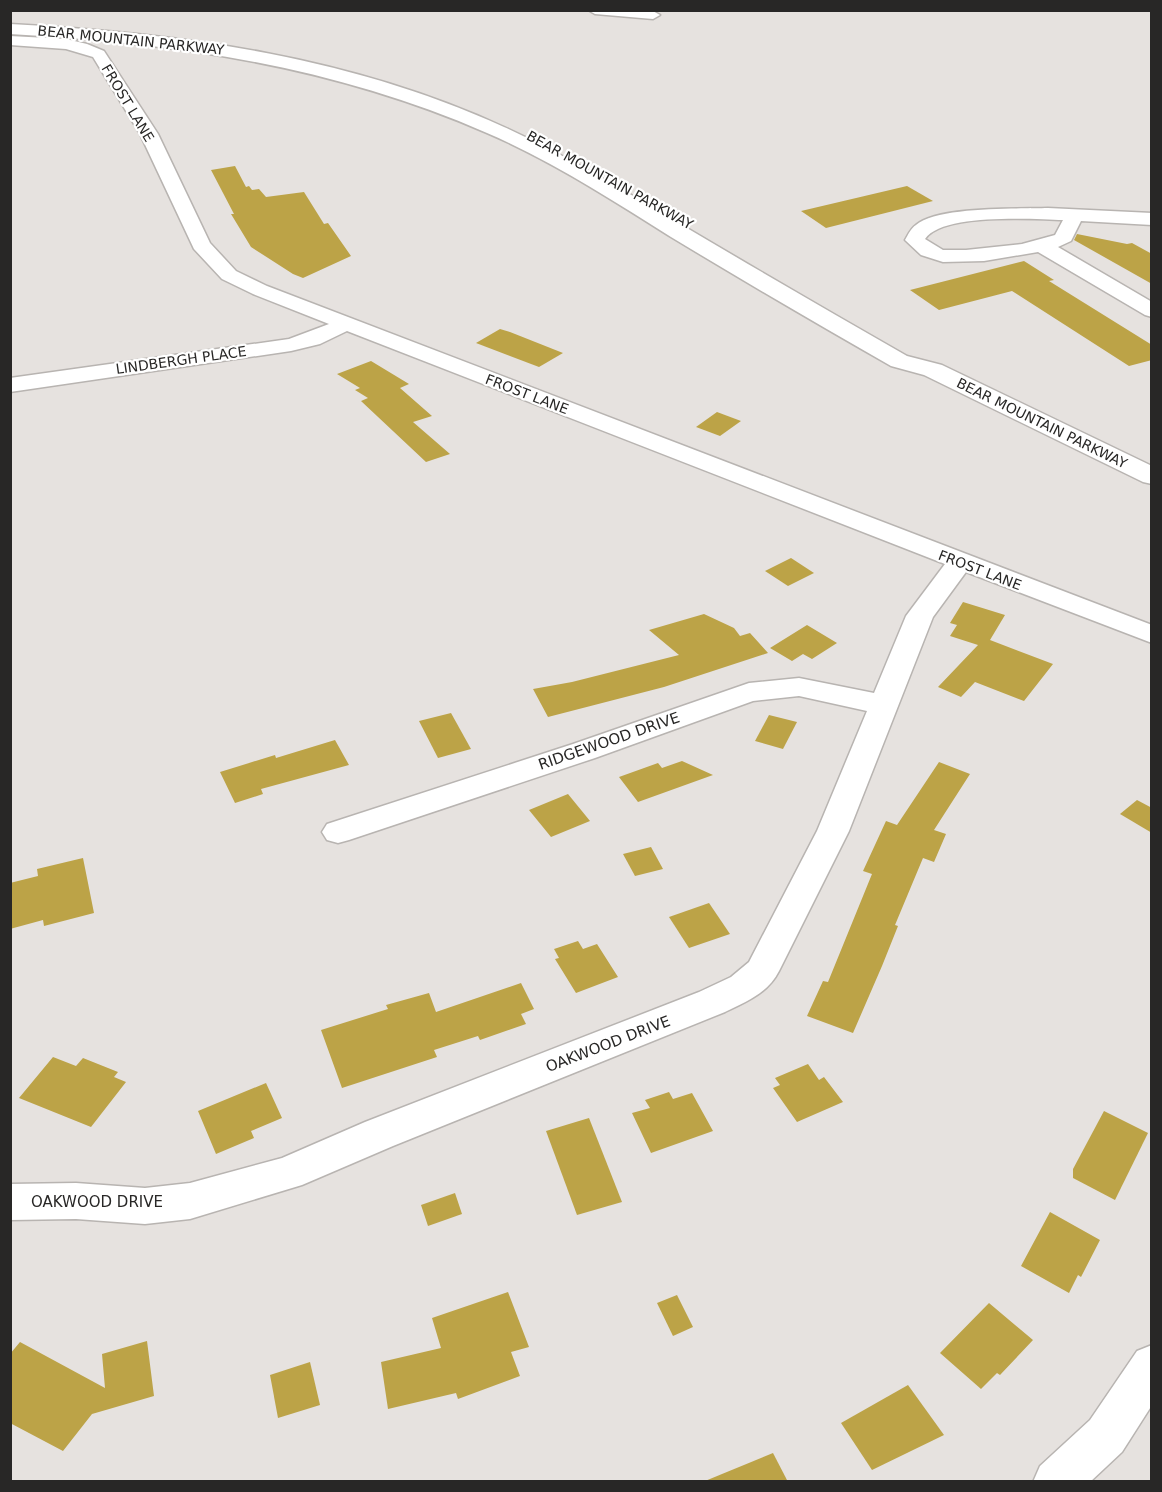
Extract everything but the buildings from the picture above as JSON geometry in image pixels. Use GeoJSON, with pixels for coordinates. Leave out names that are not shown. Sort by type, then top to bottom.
{"type":"FeatureCollection","features":[{"type":"Feature","properties":{"kind":"highway","name":"BEAR MOUNTAIN PARKWAY"},"geometry":{"type":"LineString","coordinates":[[10,21],[145,31],[244,46],[348,69],[454,103],[529,135],[618,182],[915,354],[933,370]]}},
{"type":"Feature","properties":{"kind":"highway","name":"BEAR MOUNTAIN PARKWAY"},"geometry":{"type":"LineString","coordinates":[[10,29],[133,37],[245,53],[347,77],[432,105],[497,131],[566,166],[899,361],[933,370],[1152,476]]}},
{"type":"Feature","properties":{"kind":"street"},"geometry":{"type":"LineString","coordinates":[[595,10],[652,15]]}},
{"type":"Feature","properties":{"kind":"street","name":"FROST LANE"},"geometry":{"type":"LineString","coordinates":[[10,40],[66,44],[99,54],[149,134],[201,245],[229,275],[260,290],[1152,636]]}},
{"type":"Feature","properties":{"kind":"street"},"geometry":{"type":"LineString","coordinates":[[1074,215],[1066,236],[1060,240],[958,258],[934,254],[921,247],[915,240],[922,229],[931,224],[970,215],[1074,215],[1152,219]]}},
{"type":"Feature","properties":{"kind":"street"},"geometry":{"type":"LineString","coordinates":[[1040,245],[1152,311]]}},
{"type":"Feature","properties":{"kind":"street","name":"LINDBERGH PLACE"},"geometry":{"type":"LineString","coordinates":[[10,385],[291,345],[312,339],[348,323]]}},
{"type":"Feature","properties":{"kind":"street","name":"OAKWOOD DRIVE"},"geometry":{"type":"LineString","coordinates":[[10,1202],[76,1201],[145,1206],[179,1202],[288,1173],[390,1129],[712,1002],[743,987],[762,971],[833,831],[920,616],[960,563]]}},
{"type":"Feature","properties":{"kind":"street","name":"RIDGEWOOD DRIVE"},"geometry":{"type":"LineString","coordinates":[[338,832],[584,751],[749,692],[799,687],[885,705]]}},
{"type":"Feature","properties":{"kind":"street"},"geometry":{"type":"LineString","coordinates":[[1056,1482],[1106,1436],[1152,1366]]}}]}
